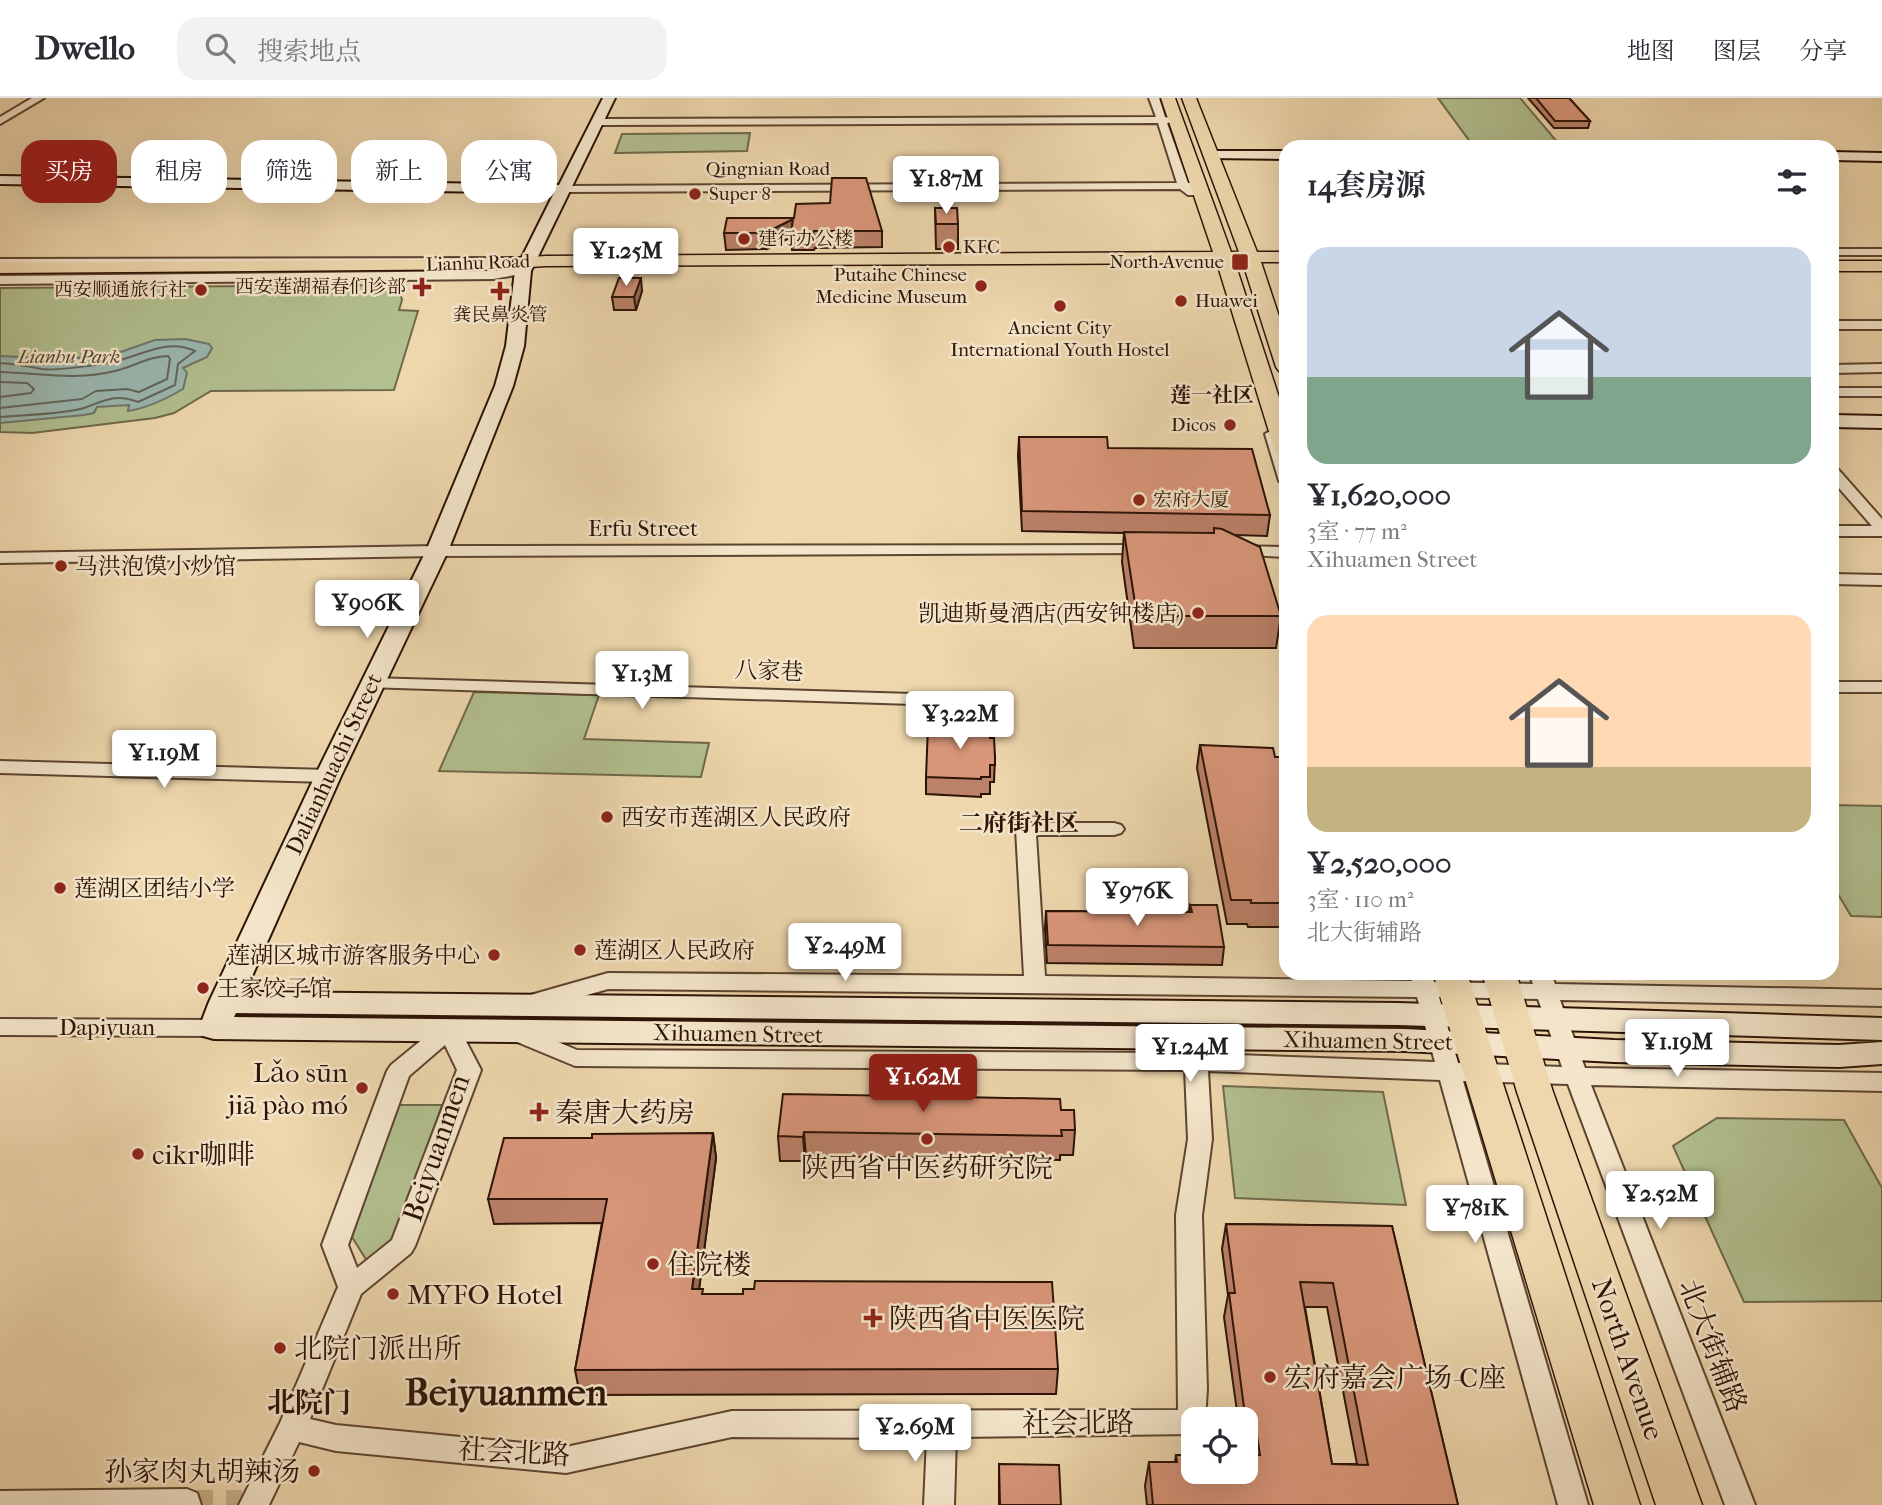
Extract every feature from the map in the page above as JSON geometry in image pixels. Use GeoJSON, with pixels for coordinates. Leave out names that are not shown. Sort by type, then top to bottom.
{"type":"FeatureCollection","features":[{"type":"Feature","properties":{"kind":"main road"},"geometry":{"type":"LineString","coordinates":[[1168,98],[1169,121],[1192,186],[1206,204],[1279,430]]}},
{"type":"Feature","properties":{"kind":"main road"},"geometry":{"type":"LineString","coordinates":[[1188,98],[1252,263],[1279,346]]}},
{"type":"Feature","properties":{"kind":"main road"},"geometry":{"type":"LineString","coordinates":[[1839,255],[1882,255]]}},
{"type":"Feature","properties":{"kind":"main road"},"geometry":{"type":"LineString","coordinates":[[1252,263],[1279,258]]}},
{"type":"Feature","properties":{"kind":"main road"},"geometry":{"type":"LineString","coordinates":[[1252,263],[1279,267]]}},
{"type":"Feature","properties":{"kind":"main road","name":"Lianhu Road"},"geometry":{"type":"LineString","coordinates":[[0,274],[526,266],[1252,263]]}},
{"type":"Feature","properties":{"kind":"main road","name":"Lianhu Road"},"geometry":{"type":"LineString","coordinates":[[0,265],[526,266]]}},
{"type":"Feature","properties":{"kind":"main road"},"geometry":{"type":"LineString","coordinates":[[1839,268],[1882,268]]}},
{"type":"Feature","properties":{"kind":"main road"},"geometry":{"type":"LineString","coordinates":[[1450,1019],[1617,1505]]}},
{"type":"Feature","properties":{"kind":"main road","name":"North Avenue"},"geometry":{"type":"LineString","coordinates":[[1514,1020],[1679,1505]]}},
{"type":"Feature","properties":{"kind":"street"},"geometry":{"type":"LineString","coordinates":[[0,121],[39,98]]}},
{"type":"Feature","properties":{"kind":"street"},"geometry":{"type":"LineString","coordinates":[[0,280],[493,275],[526,266],[609,98]]}},
{"type":"Feature","properties":{"kind":"street"},"geometry":{"type":"LineString","coordinates":[[1154,98],[1169,121]]}},
{"type":"Feature","properties":{"kind":"street"},"geometry":{"type":"LineString","coordinates":[[599,122],[1169,121]]}},
{"type":"Feature","properties":{"kind":"street"},"geometry":{"type":"LineString","coordinates":[[1212,155],[1279,155]]}},
{"type":"Feature","properties":{"kind":"street"},"geometry":{"type":"LineString","coordinates":[[1839,156],[1882,156]]}},
{"type":"Feature","properties":{"kind":"street","name":"Qingnian Road"},"geometry":{"type":"LineString","coordinates":[[0,180],[564,189],[1192,186]]}},
{"type":"Feature","properties":{"kind":"street","name":"Dalianhuachi Street"},"geometry":{"type":"LineString","coordinates":[[219,1015],[371,683],[437,551],[504,386],[515,346],[526,266]]}},
{"type":"Feature","properties":{"kind":"street"},"geometry":{"type":"LineString","coordinates":[[1839,325],[1882,325]]}},
{"type":"Feature","properties":{"kind":"street"},"geometry":{"type":"LineString","coordinates":[[1839,369],[1882,368]]}},
{"type":"Feature","properties":{"kind":"street"},"geometry":{"type":"LineString","coordinates":[[1839,393],[1882,392]]}},
{"type":"Feature","properties":{"kind":"street"},"geometry":{"type":"LineString","coordinates":[[1268,398],[1267,420],[1279,459]]}},
{"type":"Feature","properties":{"kind":"street"},"geometry":{"type":"LineString","coordinates":[[1839,421],[1882,422]]}},
{"type":"Feature","properties":{"kind":"street"},"geometry":{"type":"LineString","coordinates":[[1839,479],[1882,530]]}},
{"type":"Feature","properties":{"kind":"street"},"geometry":{"type":"LineString","coordinates":[[1839,531],[1882,530]]}},
{"type":"Feature","properties":{"kind":"street","name":"Erfu Street"},"geometry":{"type":"LineString","coordinates":[[0,558],[437,551],[1168,550]]}},
{"type":"Feature","properties":{"kind":"street"},"geometry":{"type":"LineString","coordinates":[[1220,551],[1279,552]]}},
{"type":"Feature","properties":{"kind":"street"},"geometry":{"type":"LineString","coordinates":[[1839,579],[1882,579]]}},
{"type":"Feature","properties":{"kind":"street","name":"八家巷"},"geometry":{"type":"LineString","coordinates":[[371,683],[913,699]]}},
{"type":"Feature","properties":{"kind":"street"},"geometry":{"type":"LineString","coordinates":[[1839,687],[1882,687]]}},
{"type":"Feature","properties":{"kind":"street"},"geometry":{"type":"LineString","coordinates":[[0,767],[328,775]]}},
{"type":"Feature","properties":{"kind":"street"},"geometry":{"type":"LineString","coordinates":[[1035,984],[1026,829],[1114,829]]}},
{"type":"Feature","properties":{"kind":"street"},"geometry":{"type":"LineString","coordinates":[[518,1018],[608,981],[1035,984],[1450,1019],[1882,1029]]}},
{"type":"Feature","properties":{"kind":"street"},"geometry":{"type":"LineString","coordinates":[[1557,1022],[1882,998]]}},
{"type":"Feature","properties":{"kind":"street","name":"Xihuamen Street"},"geometry":{"type":"LineString","coordinates":[[219,1015],[1450,1019]]}},
{"type":"Feature","properties":{"kind":"street","name":"Xihuamen Street"},"geometry":{"type":"LineString","coordinates":[[219,1015],[449,1030],[518,1018],[1195,1051],[1450,1019]]}},
{"type":"Feature","properties":{"kind":"street","name":"Dapiyuan"},"geometry":{"type":"LineString","coordinates":[[0,1027],[219,1015]]}},
{"type":"Feature","properties":{"kind":"street"},"geometry":{"type":"LineString","coordinates":[[1450,1019],[1557,1022],[1839,1056],[1882,1054]]}},
{"type":"Feature","properties":{"kind":"street"},"geometry":{"type":"LineString","coordinates":[[1450,1019],[1573,1505]]}},
{"type":"Feature","properties":{"kind":"street"},"geometry":{"type":"LineString","coordinates":[[1557,1022],[1882,1082]]}},
{"type":"Feature","properties":{"kind":"street","name":"北大街辅路"},"geometry":{"type":"LineString","coordinates":[[1557,1022],[1740,1505]]}},
{"type":"Feature","properties":{"kind":"street","name":"Beiyuanmen"},"geometry":{"type":"LineString","coordinates":[[251,1503],[292,1428],[351,1287],[402,1246],[469,1070],[449,1030],[399,1071],[335,1245],[351,1287]]}},
{"type":"Feature","properties":{"kind":"street","name":"社会北路"},"geometry":{"type":"LineString","coordinates":[[292,1428],[336,1438],[566,1460],[732,1423],[942,1425],[1191,1422],[1194,1389],[1189,1215],[1200,1139],[1195,1051]]}},
{"type":"Feature","properties":{"kind":"street"},"geometry":{"type":"LineString","coordinates":[[939,1505],[942,1425]]}},
{"type":"Feature","properties":{"kind":"street"},"geometry":{"type":"LineString","coordinates":[[0,1505],[187,1503]]}},
{"type":"Feature","properties":{"kind":"green space"},"geometry":{"type":"Polygon","coordinates":[[[1438,98],[1520,98],[1556,140],[1469,140],[1438,98]]]}},
{"type":"Feature","properties":{"kind":"green space"},"geometry":{"type":"Polygon","coordinates":[[[750,133],[747,151],[615,153],[622,134],[750,133]]]}},
{"type":"Feature","properties":{"kind":"green space","name":"Lianhu Park"},"geometry":{"type":"Polygon","coordinates":[[[398,285],[402,300],[399,310],[418,311],[394,390],[211,391],[174,413],[155,418],[32,433],[0,432],[0,288],[398,285]]]}},
{"type":"Feature","properties":{"kind":"green space"},"geometry":{"type":"Polygon","coordinates":[[[474,692],[599,695],[584,739],[709,743],[701,777],[439,771],[474,692]]]}},
{"type":"Feature","properties":{"kind":"green space"},"geometry":{"type":"Polygon","coordinates":[[[1839,805],[1882,806],[1882,917],[1851,916],[1839,896],[1839,805]]]}},
{"type":"Feature","properties":{"kind":"green space"},"geometry":{"type":"Polygon","coordinates":[[[1223,1086],[1383,1092],[1406,1205],[1235,1198],[1223,1086]]]}},
{"type":"Feature","properties":{"kind":"green space"},"geometry":{"type":"Polygon","coordinates":[[[396,1105],[442,1105],[397,1238],[367,1261],[352,1237],[396,1105]]]}},
{"type":"Feature","properties":{"kind":"green space"},"geometry":{"type":"Polygon","coordinates":[[[1717,1118],[1844,1120],[1882,1188],[1882,1301],[1744,1302],[1673,1146],[1717,1118]]]}},
{"type":"Feature","properties":{"kind":"water"},"geometry":{"type":"Polygon","coordinates":[[[185,339],[209,344],[212,348],[207,357],[183,368],[187,373],[183,389],[163,400],[128,411],[129,405],[97,407],[94,413],[84,415],[0,423],[0,356],[41,358],[40,362],[72,361],[76,358],[112,355],[155,340],[185,339]]]}},
{"type":"Feature","properties":{"kind":"building"},"geometry":{"type":"Polygon","coordinates":[[[1536,98],[1569,98],[1590,121],[1555,121],[1536,98]]]}},
{"type":"Feature","properties":{"kind":"building"},"geometry":{"type":"Polygon","coordinates":[[[832,178],[866,178],[882,231],[814,231],[791,234],[793,219],[765,233],[724,233],[727,218],[794,218],[796,204],[830,203],[832,178]]]}},
{"type":"Feature","properties":{"kind":"building"},"geometry":{"type":"Polygon","coordinates":[[[935,208],[957,208],[958,224],[936,224],[935,208]]]}},
{"type":"Feature","properties":{"kind":"building"},"geometry":{"type":"Polygon","coordinates":[[[619,278],[641,278],[634,297],[612,297],[619,278]]]}},
{"type":"Feature","properties":{"kind":"building","name":"宏府大厦"},"geometry":{"type":"Polygon","coordinates":[[[1019,437],[1107,437],[1108,448],[1252,449],[1270,515],[1022,511],[1019,437]]]}},
{"type":"Feature","properties":{"kind":"building"},"geometry":{"type":"Polygon","coordinates":[[[1214,528],[1222,529],[1260,547],[1279,616],[1137,616],[1124,532],[1214,533],[1214,528]]]}},
{"type":"Feature","properties":{"kind":"building"},"geometry":{"type":"Polygon","coordinates":[[[936,723],[989,726],[990,738],[994,738],[995,757],[995,765],[990,765],[990,777],[926,777],[928,726],[936,726],[936,723]]]}},
{"type":"Feature","properties":{"kind":"building"},"geometry":{"type":"Polygon","coordinates":[[[1200,745],[1273,748],[1275,757],[1279,757],[1279,903],[1231,900],[1200,745]]]}},
{"type":"Feature","properties":{"kind":"building"},"geometry":{"type":"Polygon","coordinates":[[[1190,905],[1217,905],[1224,947],[1048,945],[1046,911],[1192,912],[1190,905]]]}},
{"type":"Feature","properties":{"kind":"building"},"geometry":{"type":"Polygon","coordinates":[[[907,1083],[960,1084],[960,1097],[1060,1099],[1061,1110],[1074,1110],[1075,1130],[1061,1130],[1062,1136],[804,1132],[803,1137],[778,1136],[783,1094],[906,1096],[907,1083]]]}},
{"type":"Feature","properties":{"kind":"building","name":"住院楼"},"geometry":{"type":"Polygon","coordinates":[[[713,1133],[692,1289],[703,1289],[702,1294],[743,1294],[743,1289],[754,1289],[755,1281],[1052,1282],[1058,1369],[575,1370],[607,1199],[488,1199],[504,1138],[592,1138],[592,1134],[713,1133]]]}},
{"type":"Feature","properties":{"kind":"building","name":"宏府嘉会广场-C座"},"geometry":{"type":"Polygon","coordinates":[[[1226,1224],[1392,1226],[1458,1505],[1153,1505],[1149,1462],[1177,1462],[1176,1455],[1181,1455],[1181,1484],[1258,1484],[1258,1407],[1244,1407],[1229,1293],[1235,1293],[1226,1224]],[[1300,1282],[1332,1464],[1368,1465],[1333,1283],[1300,1282]]]}},
{"type":"Feature","properties":{"kind":"building"},"geometry":{"type":"Polygon","coordinates":[[[999,1464],[1059,1465],[1061,1505],[1000,1505],[999,1464]]]}},
{"type":"Feature","properties":{"kind":"tunnel"},"geometry":{"type":"LineString","coordinates":[[187,1503],[242,1503]]}},
{"type":"Feature","properties":{"kind":"place","name":"Super 8"},"geometry":{"type":"Point","coordinates":[695,194]}},
{"type":"Feature","properties":{"kind":"place","name":"建行办公楼"},"geometry":{"type":"Point","coordinates":[744,239]}},
{"type":"Feature","properties":{"kind":"place","name":"KFC"},"geometry":{"type":"Point","coordinates":[949,247]}},
{"type":"Feature","properties":{"kind":"place","name":"North Avenue"},"geometry":{"type":"Point","coordinates":[1240,262]}},
{"type":"Feature","properties":{"kind":"place","name":"Putaihe Chinese Medicine Museum"},"geometry":{"type":"Point","coordinates":[981,286]}},
{"type":"Feature","properties":{"kind":"place","name":"西安莲湖福春们诊部"},"geometry":{"type":"Point","coordinates":[422,287]}},
{"type":"Feature","properties":{"kind":"place","name":"西安顺通旅行社"},"geometry":{"type":"Point","coordinates":[201,290]}},
{"type":"Feature","properties":{"kind":"place","name":"龚民鼻炎管"},"geometry":{"type":"Point","coordinates":[500,291]}},
{"type":"Feature","properties":{"kind":"place","name":"Huawei"},"geometry":{"type":"Point","coordinates":[1181,301]}},
{"type":"Feature","properties":{"kind":"place","name":"Ancient City International Youth Hostel"},"geometry":{"type":"Point","coordinates":[1060,306]}},
{"type":"Feature","properties":{"kind":"place","name":"Dicos"},"geometry":{"type":"Point","coordinates":[1230,425]}},
{"type":"Feature","properties":{"kind":"place","name":"宏府大厦"},"geometry":{"type":"Point","coordinates":[1139,500]}},
{"type":"Feature","properties":{"kind":"place","name":"马洪泡馍小炒馆"},"geometry":{"type":"Point","coordinates":[61,566]}},
{"type":"Feature","properties":{"kind":"place","name":"凯迪斯曼酒店(西安钟楼店)"},"geometry":{"type":"Point","coordinates":[1198,613]}},
{"type":"Feature","properties":{"kind":"place","name":"西安市莲湖区人民政府"},"geometry":{"type":"Point","coordinates":[607,817]}},
{"type":"Feature","properties":{"kind":"place","name":"莲湖区团结小学"},"geometry":{"type":"Point","coordinates":[60,888]}},
{"type":"Feature","properties":{"kind":"place","name":"莲湖区人民政府"},"geometry":{"type":"Point","coordinates":[580,950]}},
{"type":"Feature","properties":{"kind":"place","name":"莲湖区城市游客服务中心"},"geometry":{"type":"Point","coordinates":[494,955]}},
{"type":"Feature","properties":{"kind":"place","name":"王家饺子馆"},"geometry":{"type":"Point","coordinates":[203,988]}},
{"type":"Feature","properties":{"kind":"place","name":"Lǎo sūn jiā pào mó"},"geometry":{"type":"Point","coordinates":[362,1088]}},
{"type":"Feature","properties":{"kind":"place","name":"秦唐大药房"},"geometry":{"type":"Point","coordinates":[539,1112]}},
{"type":"Feature","properties":{"kind":"place","name":"陕西省中医药研究院"},"geometry":{"type":"Point","coordinates":[927,1139]}},
{"type":"Feature","properties":{"kind":"place","name":"cikr咖啡"},"geometry":{"type":"Point","coordinates":[138,1154]}},
{"type":"Feature","properties":{"kind":"place","name":"住院楼"},"geometry":{"type":"Point","coordinates":[653,1264]}},
{"type":"Feature","properties":{"kind":"place","name":"MYFO Hotel"},"geometry":{"type":"Point","coordinates":[393,1294]}},
{"type":"Feature","properties":{"kind":"place","name":"陕西省中医医院"},"geometry":{"type":"Point","coordinates":[873,1318]}},
{"type":"Feature","properties":{"kind":"place","name":"北院门派出所"},"geometry":{"type":"Point","coordinates":[280,1348]}},
{"type":"Feature","properties":{"kind":"place","name":"宏府嘉会广场-C座"},"geometry":{"type":"Point","coordinates":[1270,1377]}},
{"type":"Feature","properties":{"kind":"place","name":"孙家肉丸胡辣汤"},"geometry":{"type":"Point","coordinates":[314,1471]}},
{"type":"Feature","properties":{"kind":"district","name":"莲一社区"},"geometry":{"type":"Point","coordinates":[1212,395]}},
{"type":"Feature","properties":{"kind":"district","name":"二府街社区"},"geometry":{"type":"Point","coordinates":[1019,823]}},
{"type":"Feature","properties":{"kind":"district","name":"Beiyuanmen"},"geometry":{"type":"Point","coordinates":[506,1393]}},
{"type":"Feature","properties":{"kind":"district","name":"北院门"},"geometry":{"type":"Point","coordinates":[309,1402]}}]}
